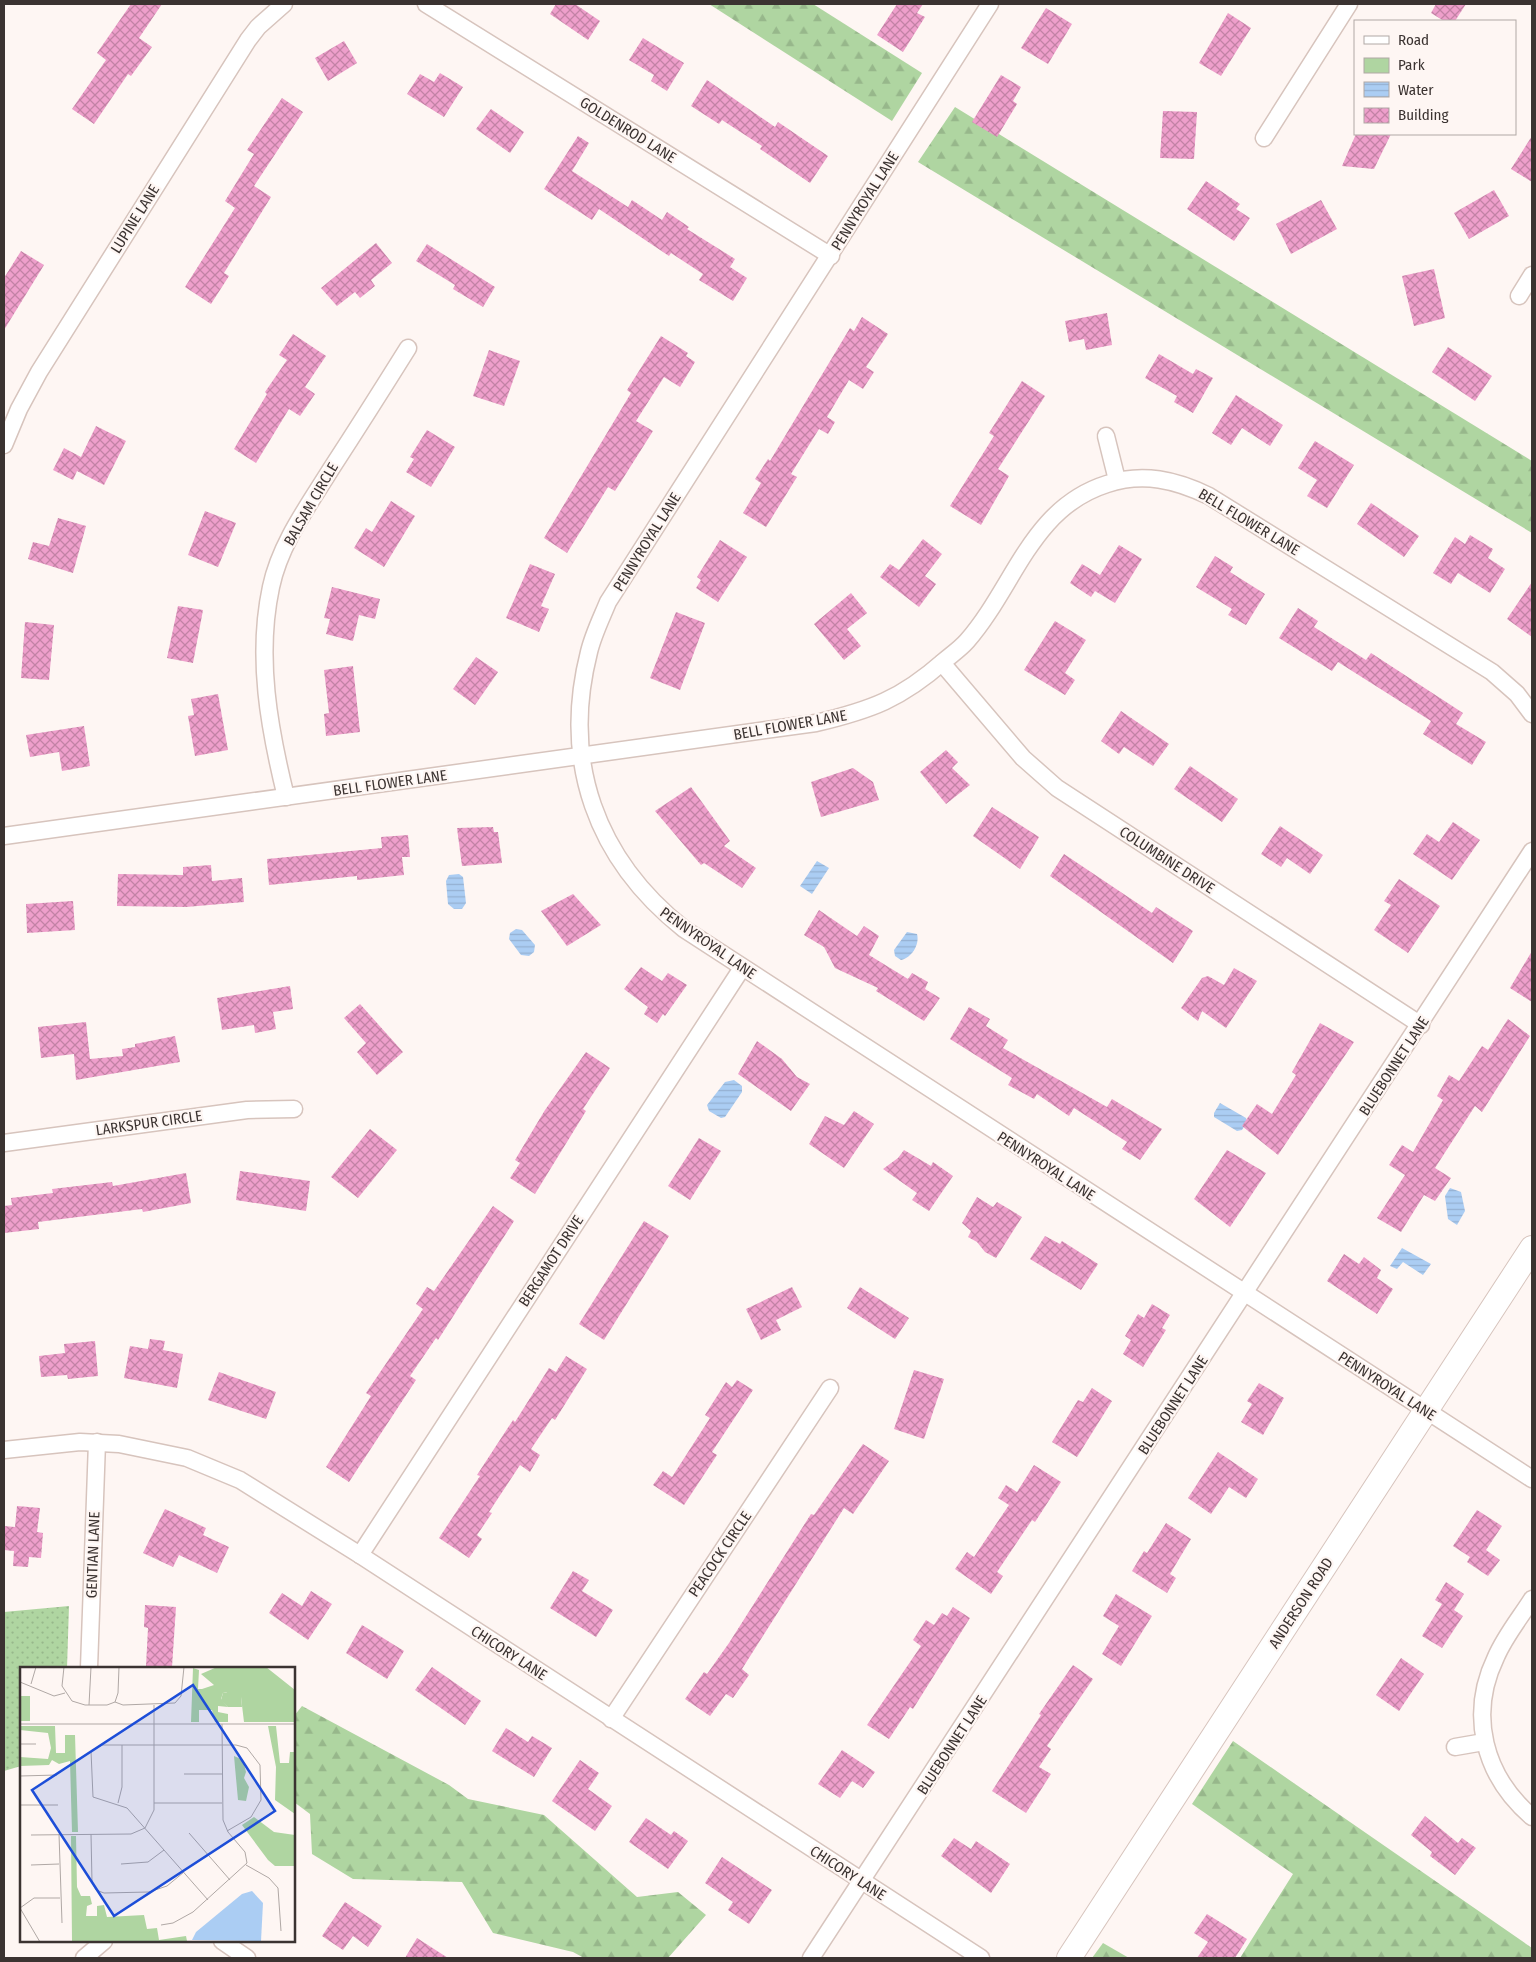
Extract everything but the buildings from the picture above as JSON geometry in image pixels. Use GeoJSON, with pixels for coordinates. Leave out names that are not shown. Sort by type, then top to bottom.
{"type":"FeatureCollection","features":[{"type":"Feature","properties":{"kind":"street","name":"LUPINE LANE"},"geometry":{"type":"LineString","coordinates":[[4,445],[19,409],[39,372],[243,48],[258,26],[284,4]]}},
{"type":"Feature","properties":{"kind":"street","name":"GOLDENROD LANE"},"geometry":{"type":"LineString","coordinates":[[426,4],[830,256]]}},
{"type":"Feature","properties":{"kind":"street","name":"PENNYROYAL LANE"},"geometry":{"type":"LineString","coordinates":[[990,4],[608,602],[594,635],[582,684],[580,757],[592,802],[607,838],[632,879],[649,899],[684,929],[1532,1479]]}},
{"type":"Feature","properties":{"kind":"street"},"geometry":{"type":"LineString","coordinates":[[1264,138],[1349,4]]}},
{"type":"Feature","properties":{"kind":"street"},"geometry":{"type":"LineString","coordinates":[[1519,296],[1532,275]]}},
{"type":"Feature","properties":{"kind":"street","name":"BALSAM CIRCLE"},"geometry":{"type":"LineString","coordinates":[[286,797],[272,730],[264,675],[265,624],[271,585],[280,559],[296,524],[408,348]]}},
{"type":"Feature","properties":{"kind":"street"},"geometry":{"type":"LineString","coordinates":[[1106,436],[1117,480]]}},
{"type":"Feature","properties":{"kind":"street","name":"BELL FLOWER LANE"},"geometry":{"type":"LineString","coordinates":[[4,836],[580,757],[816,723],[850,715],[901,694],[921,682],[966,642],[1042,528],[1053,515],[1077,496],[1117,480],[1151,478],[1170,480],[1209,496],[1492,672],[1517,694],[1532,714]]}},
{"type":"Feature","properties":{"kind":"street","name":"COLUMBINE DRIVE"},"geometry":{"type":"LineString","coordinates":[[942,663],[1023,758],[1057,788],[1420,1025]]}},
{"type":"Feature","properties":{"kind":"street","name":"BLUEBONNET LANE"},"geometry":{"type":"LineString","coordinates":[[811,1958],[1532,851]]}},
{"type":"Feature","properties":{"kind":"street","name":"BERGAMOT DRIVE"},"geometry":{"type":"LineString","coordinates":[[360,1555],[742,968]]}},
{"type":"Feature","properties":{"kind":"street","name":"LARKSPUR CIRCLE"},"geometry":{"type":"LineString","coordinates":[[4,1143],[247,1110],[294,1109]]}},
{"type":"Feature","properties":{"kind":"street","name":"ANDERSON ROAD"},"geometry":{"type":"LineString","coordinates":[[1069,1958],[1532,1248]]}},
{"type":"Feature","properties":{"kind":"street","name":"PEACOCK CIRCLE"},"geometry":{"type":"LineString","coordinates":[[611,1719],[830,1388]]}},
{"type":"Feature","properties":{"kind":"street","name":"CHICORY LANE"},"geometry":{"type":"LineString","coordinates":[[4,1450],[97,1442],[163,1452],[213,1468],[262,1493],[981,1958]]}},
{"type":"Feature","properties":{"kind":"street","name":"GENTIAN LANE"},"geometry":{"type":"LineString","coordinates":[[88,1667],[97,1442]]}},
{"type":"Feature","properties":{"kind":"street"},"geometry":{"type":"LineString","coordinates":[[1532,1599],[1496,1655],[1488,1674],[1481,1707],[1484,1742],[1490,1761],[1499,1780],[1515,1801],[1532,1818]]}},
{"type":"Feature","properties":{"kind":"street"},"geometry":{"type":"LineString","coordinates":[[1455,1747],[1484,1742]]}},
{"type":"Feature","properties":{"kind":"street"},"geometry":{"type":"LineString","coordinates":[[84,1958],[103,1942]]}},
{"type":"Feature","properties":{"kind":"street"},"geometry":{"type":"LineString","coordinates":[[223,1942],[247,1958]]}},
{"type":"Feature","properties":{"kind":"green space"},"geometry":{"type":"Polygon","coordinates":[[[709,4],[813,4],[922,73],[892,121],[709,4]]]}},
{"type":"Feature","properties":{"kind":"green space"},"geometry":{"type":"Polygon","coordinates":[[[955,107],[1532,461],[1532,533],[918,162],[955,107]]]}},
{"type":"Feature","properties":{"kind":"green space"},"geometry":{"type":"Polygon","coordinates":[[[69,1606],[67,1667],[20,1667],[20,1766],[4,1771],[4,1612],[69,1606]]]}},
{"type":"Feature","properties":{"kind":"green space"},"geometry":{"type":"Polygon","coordinates":[[[302,1706],[449,1785],[468,1799],[544,1815],[637,1897],[678,1892],[706,1915],[668,1958],[584,1958],[573,1952],[493,1933],[462,1882],[353,1879],[312,1854],[310,1814],[295,1803],[295,1715],[302,1706]]]}},
{"type":"Feature","properties":{"kind":"green space"},"geometry":{"type":"Polygon","coordinates":[[[1233,1741],[1532,1948],[1532,1958],[1240,1958],[1293,1874],[1192,1804],[1233,1741]]]}},
{"type":"Feature","properties":{"kind":"green space"},"geometry":{"type":"Polygon","coordinates":[[[1103,1943],[1129,1958],[1092,1958],[1103,1943]]]}},
{"type":"Feature","properties":{"kind":"water"},"geometry":{"type":"Polygon","coordinates":[[[817,861],[829,868],[812,894],[800,886],[817,861]]]}},
{"type":"Feature","properties":{"kind":"water"},"geometry":{"type":"Polygon","coordinates":[[[459,874],[463,877],[466,903],[462,909],[454,909],[448,904],[446,881],[449,875],[459,874]]]}},
{"type":"Feature","properties":{"kind":"water"},"geometry":{"type":"Polygon","coordinates":[[[516,929],[522,930],[535,945],[534,952],[529,956],[521,955],[509,939],[510,933],[516,929]]]}},
{"type":"Feature","properties":{"kind":"water"},"geometry":{"type":"Polygon","coordinates":[[[907,932],[917,934],[918,938],[916,947],[911,954],[901,960],[895,956],[894,950],[907,932]]]}},
{"type":"Feature","properties":{"kind":"water"},"geometry":{"type":"Polygon","coordinates":[[[734,1080],[742,1086],[742,1092],[725,1117],[721,1118],[709,1111],[707,1105],[725,1082],[734,1080]]]}},
{"type":"Feature","properties":{"kind":"water"},"geometry":{"type":"Polygon","coordinates":[[[1220,1103],[1246,1118],[1247,1121],[1242,1130],[1237,1131],[1214,1117],[1214,1113],[1220,1103]]]}},
{"type":"Feature","properties":{"kind":"water"},"geometry":{"type":"Polygon","coordinates":[[[1450,1188],[1461,1192],[1465,1211],[1457,1225],[1448,1219],[1445,1196],[1450,1188]]]}},
{"type":"Feature","properties":{"kind":"water"},"geometry":{"type":"Polygon","coordinates":[[[1402,1248],[1431,1264],[1423,1275],[1403,1262],[1397,1269],[1390,1266],[1402,1248]]]}}]}
